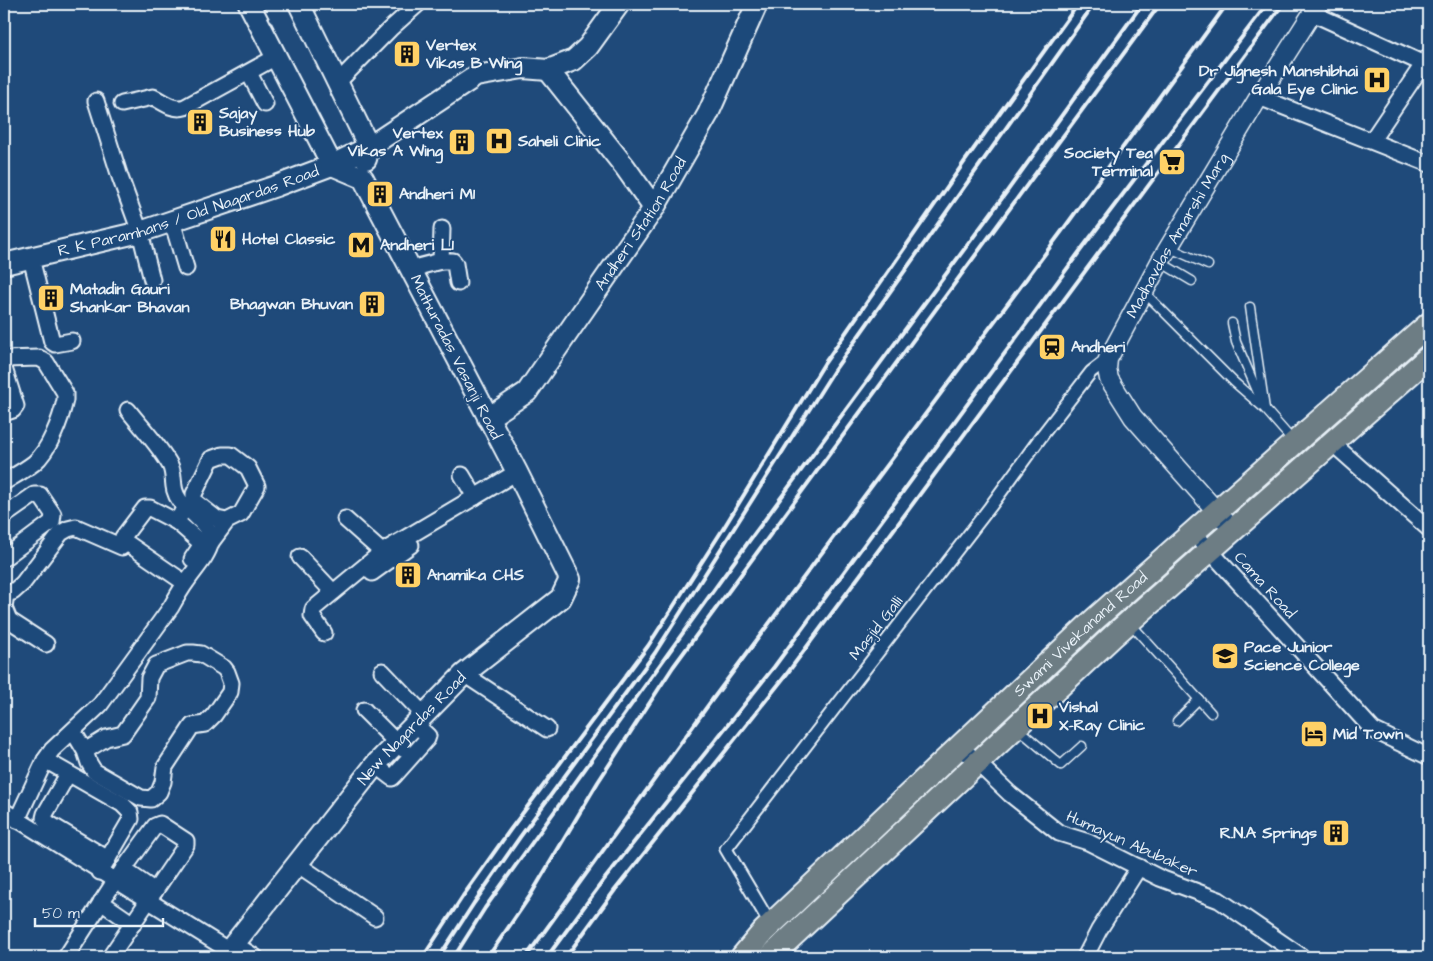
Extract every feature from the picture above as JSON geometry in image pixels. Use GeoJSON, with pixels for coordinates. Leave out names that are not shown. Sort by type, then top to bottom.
{"type":"FeatureCollection","features":[{"type":"Feature","properties":{"kind":"main road"},"geometry":{"type":"LineString","coordinates":[[249,4],[332,165],[363,178],[369,147],[299,4]]}},
{"type":"Feature","properties":{"kind":"main road"},"geometry":{"type":"LineString","coordinates":[[618,4],[588,47],[574,60],[548,70],[625,167],[654,208]]}},
{"type":"Feature","properties":{"kind":"main road","name":"Andheri Station Road"},"geometry":{"type":"LineString","coordinates":[[488,418],[527,392],[654,208],[708,114],[757,4]]}},
{"type":"Feature","properties":{"kind":"main road","name":"R K Paramhans / Old Nagardas Road"},"geometry":{"type":"LineString","coordinates":[[5,259],[31,258],[140,232],[276,186],[332,165],[369,147],[476,76],[523,68],[548,70]]}},
{"type":"Feature","properties":{"kind":"main road","name":"Mathuradas Vasanji Road"},"geometry":{"type":"LineString","coordinates":[[363,178],[535,510]]}},
{"type":"Feature","properties":{"kind":"main road","name":"Swami Vivekanand Road"},"geometry":{"type":"LineString","coordinates":[[742,957],[770,925],[1094,620],[1429,324]]}},
{"type":"Feature","properties":{"kind":"main road","name":"Swami Vivekanand Road"},"geometry":{"type":"LineString","coordinates":[[775,955],[1129,622],[1429,356]]}},
{"type":"Feature","properties":{"kind":"main road","name":"New Nagardas Road"},"geometry":{"type":"LineString","coordinates":[[228,950],[375,765],[464,674],[562,598],[570,579],[535,510]]}},
{"type":"Feature","properties":{"kind":"street"},"geometry":{"type":"LineString","coordinates":[[338,83],[390,29],[418,4]]}},
{"type":"Feature","properties":{"kind":"street"},"geometry":{"type":"LineString","coordinates":[[1315,8],[1426,60],[1372,140]]}},
{"type":"Feature","properties":{"kind":"street","name":"Madhavdas Amarshi Marg"},"geometry":{"type":"LineString","coordinates":[[1108,359],[1165,255],[1315,8]]}},
{"type":"Feature","properties":{"kind":"street"},"geometry":{"type":"LineString","coordinates":[[122,104],[153,97],[172,108],[179,109],[276,58]]}},
{"type":"Feature","properties":{"kind":"street"},"geometry":{"type":"LineString","coordinates":[[249,73],[265,104]]}},
{"type":"Feature","properties":{"kind":"street"},"geometry":{"type":"LineString","coordinates":[[1260,97],[1429,164]]}},
{"type":"Feature","properties":{"kind":"street"},"geometry":{"type":"LineString","coordinates":[[96,101],[140,232],[152,280]]}},
{"type":"Feature","properties":{"kind":"street"},"geometry":{"type":"LineString","coordinates":[[177,219],[191,266]]}},
{"type":"Feature","properties":{"kind":"street"},"geometry":{"type":"LineString","coordinates":[[441,261],[442,229]]}},
{"type":"Feature","properties":{"kind":"street"},"geometry":{"type":"LineString","coordinates":[[31,258],[52,342],[55,344],[72,340]]}},
{"type":"Feature","properties":{"kind":"street"},"geometry":{"type":"LineString","coordinates":[[410,269],[441,261],[452,261],[455,264],[458,283]]}},
{"type":"Feature","properties":{"kind":"street"},"geometry":{"type":"LineString","coordinates":[[4,359],[39,358],[46,362],[65,393],[65,400],[48,448],[33,464],[4,482]]}},
{"type":"Feature","properties":{"kind":"street"},"geometry":{"type":"LineString","coordinates":[[1108,359],[1109,379],[1133,417],[1233,530]]}},
{"type":"Feature","properties":{"kind":"street","name":"Masjid Galli"},"geometry":{"type":"LineString","coordinates":[[770,925],[726,849],[990,507],[1090,372],[1108,359]]}},
{"type":"Feature","properties":{"kind":"street"},"geometry":{"type":"LineString","coordinates":[[4,368],[16,406],[14,409],[4,413]]}},
{"type":"Feature","properties":{"kind":"street"},"geometry":{"type":"LineString","coordinates":[[128,410],[171,466],[173,486],[178,499],[192,508],[217,519],[227,520],[241,514],[257,486],[248,468],[231,455],[222,455],[211,459],[194,494],[192,508],[177,522]]}},
{"type":"Feature","properties":{"kind":"street"},"geometry":{"type":"LineString","coordinates":[[1331,442],[1429,528]]}},
{"type":"Feature","properties":{"kind":"street"},"geometry":{"type":"LineString","coordinates":[[324,632],[312,616],[314,609],[333,592],[382,552],[517,472]]}},
{"type":"Feature","properties":{"kind":"street"},"geometry":{"type":"LineString","coordinates":[[462,475],[475,497]]}},
{"type":"Feature","properties":{"kind":"street"},"geometry":{"type":"LineString","coordinates":[[4,516],[34,495],[40,495],[53,514],[52,522],[4,558]]}},
{"type":"Feature","properties":{"kind":"street"},"geometry":{"type":"LineString","coordinates":[[17,820],[44,760],[52,750],[100,705],[171,607],[200,547],[200,542],[177,522],[150,508],[145,508],[123,538],[124,541],[182,581]]}},
{"type":"Feature","properties":{"kind":"street"},"geometry":{"type":"LineString","coordinates":[[192,508],[209,532],[212,541]]}},
{"type":"Feature","properties":{"kind":"street"},"geometry":{"type":"LineString","coordinates":[[372,573],[422,538],[457,518],[456,508]]}},
{"type":"Feature","properties":{"kind":"street"},"geometry":{"type":"LineString","coordinates":[[345,518],[382,552]]}},
{"type":"Feature","properties":{"kind":"street"},"geometry":{"type":"LineString","coordinates":[[182,581],[206,554],[212,541],[227,520]]}},
{"type":"Feature","properties":{"kind":"street"},"geometry":{"type":"LineString","coordinates":[[46,644],[9,620],[4,608],[5,592],[13,592],[23,583],[61,534],[68,529],[76,527],[122,546]]}},
{"type":"Feature","properties":{"kind":"street","name":"Cama Road"},"geometry":{"type":"LineString","coordinates":[[1193,532],[1373,730],[1429,757]]}},
{"type":"Feature","properties":{"kind":"street"},"geometry":{"type":"LineString","coordinates":[[300,557],[333,592]]}},
{"type":"Feature","properties":{"kind":"street"},"geometry":{"type":"LineString","coordinates":[[138,652],[156,665]]}},
{"type":"Feature","properties":{"kind":"street"},"geometry":{"type":"LineString","coordinates":[[73,731],[85,751],[94,772],[141,798],[151,799],[158,792],[163,782],[165,767],[192,726],[204,724],[214,715],[230,692],[232,683],[227,672],[224,668],[200,654],[187,653],[156,665],[149,678],[148,698],[125,732],[106,738],[85,751]]}},
{"type":"Feature","properties":{"kind":"street"},"geometry":{"type":"LineString","coordinates":[[382,671],[409,730],[415,753]]}},
{"type":"Feature","properties":{"kind":"street"},"geometry":{"type":"LineString","coordinates":[[464,674],[547,729]]}},
{"type":"Feature","properties":{"kind":"street"},"geometry":{"type":"LineString","coordinates":[[364,710],[409,730],[428,736],[392,778],[375,765]]}},
{"type":"Feature","properties":{"kind":"street","name":"Humayun Abubaker"},"geometry":{"type":"LineString","coordinates":[[960,746],[1010,794],[1059,833],[1088,842],[1160,878],[1219,900],[1302,956]]}},
{"type":"Feature","properties":{"kind":"street"},"geometry":{"type":"LineString","coordinates":[[44,760],[122,804],[130,812],[131,819],[104,865]]}},
{"type":"Feature","properties":{"kind":"street"},"geometry":{"type":"LineString","coordinates":[[68,774],[44,818],[48,823],[67,839],[228,950],[255,957]]}},
{"type":"Feature","properties":{"kind":"street"},"geometry":{"type":"LineString","coordinates":[[4,811],[17,820],[104,865]]}},
{"type":"Feature","properties":{"kind":"street"},"geometry":{"type":"LineString","coordinates":[[66,957],[119,875],[155,826],[160,824],[186,841],[186,845],[110,957]]}},
{"type":"Feature","properties":{"kind":"street"},"geometry":{"type":"LineString","coordinates":[[297,864],[375,917]]}},
{"type":"Feature","properties":{"kind":"street"},"geometry":{"type":"LineString","coordinates":[[1085,957],[1099,930],[1139,867]]}},
{"type":"Feature","properties":{"kind":"street"},"geometry":{"type":"LineString","coordinates":[[101,902],[133,924]]}},
{"type":"Feature","properties":{"kind":"lane"},"geometry":{"type":"LineString","coordinates":[[1165,255],[1208,265]]}},
{"type":"Feature","properties":{"kind":"lane"},"geometry":{"type":"LineString","coordinates":[[1165,255],[1192,281]]}},
{"type":"Feature","properties":{"kind":"lane"},"geometry":{"type":"LineString","coordinates":[[1144,292],[1234,382],[1265,409],[1294,443]]}},
{"type":"Feature","properties":{"kind":"lane"},"geometry":{"type":"LineString","coordinates":[[1250,307],[1265,409]]}},
{"type":"Feature","properties":{"kind":"lane"},"geometry":{"type":"LineString","coordinates":[[1232,323],[1236,342],[1265,409]]}},
{"type":"Feature","properties":{"kind":"lane"},"geometry":{"type":"LineString","coordinates":[[1129,622],[1211,713]]}},
{"type":"Feature","properties":{"kind":"lane"},"geometry":{"type":"LineString","coordinates":[[1177,721],[1199,699]]}},
{"type":"Feature","properties":{"kind":"lane"},"geometry":{"type":"LineString","coordinates":[[1016,727],[1061,765],[1082,746]]}},
{"type":"Feature","properties":{"kind":"railway"},"geometry":{"type":"LineString","coordinates":[[423,957],[510,830],[648,646],[723,529],[824,364],[965,161],[1078,4]]}},
{"type":"Feature","properties":{"kind":"railway"},"geometry":{"type":"LineString","coordinates":[[439,957],[520,837],[655,653],[833,372],[1094,4]]}},
{"type":"Feature","properties":{"kind":"railway"},"geometry":{"type":"LineString","coordinates":[[454,957],[485,908],[749,541],[1008,190],[1142,4]]}},
{"type":"Feature","properties":{"kind":"railway"},"geometry":{"type":"LineString","coordinates":[[488,957],[530,896],[598,782],[673,667],[1160,4]]}},
{"type":"Feature","properties":{"kind":"railway"},"geometry":{"type":"LineString","coordinates":[[526,957],[709,704],[1062,231],[1227,4]]}},
{"type":"Feature","properties":{"kind":"railway"},"geometry":{"type":"LineString","coordinates":[[547,957],[603,881],[774,667],[1083,247],[1267,4]]}},
{"type":"Feature","properties":{"kind":"railway"},"geometry":{"type":"LineString","coordinates":[[566,957],[615,890],[786,675],[1283,4]]}},
{"type":"Feature","properties":{"kind":"place","name":"Vertex Vikas B Wing"},"geometry":{"type":"Point","coordinates":[407,54]}},
{"type":"Feature","properties":{"kind":"place","name":"Dr Jignesh Manshibhai Gala Eye Clinic"},"geometry":{"type":"Point","coordinates":[1377,80]}},
{"type":"Feature","properties":{"kind":"place","name":"Sajay Business Hub"},"geometry":{"type":"Point","coordinates":[200,122]}},
{"type":"Feature","properties":{"kind":"place","name":"Saheli Clinic"},"geometry":{"type":"Point","coordinates":[499,141]}},
{"type":"Feature","properties":{"kind":"place","name":"Vertex Vikas A Wing"},"geometry":{"type":"Point","coordinates":[462,142]}},
{"type":"Feature","properties":{"kind":"place","name":"Society Tea Terminal"},"geometry":{"type":"Point","coordinates":[1172,162]}},
{"type":"Feature","properties":{"kind":"place","name":"Andheri M1"},"geometry":{"type":"Point","coordinates":[380,194]}},
{"type":"Feature","properties":{"kind":"place","name":"Hotel Classic"},"geometry":{"type":"Point","coordinates":[223,239]}},
{"type":"Feature","properties":{"kind":"place","name":"Andheri L1"},"geometry":{"type":"Point","coordinates":[361,245]}},
{"type":"Feature","properties":{"kind":"place","name":"Matadin Gauri Shankar Bhavan"},"geometry":{"type":"Point","coordinates":[51,298]}},
{"type":"Feature","properties":{"kind":"place","name":"Bhagwan Bhuvan"},"geometry":{"type":"Point","coordinates":[372,304]}},
{"type":"Feature","properties":{"kind":"place","name":"Andheri"},"geometry":{"type":"Point","coordinates":[1052,347]}},
{"type":"Feature","properties":{"kind":"place","name":"Anamika CHS"},"geometry":{"type":"Point","coordinates":[408,575]}},
{"type":"Feature","properties":{"kind":"place","name":"Pace Junior Science College"},"geometry":{"type":"Point","coordinates":[1225,656]}},
{"type":"Feature","properties":{"kind":"place","name":"Vishal X-Ray Clinic"},"geometry":{"type":"Point","coordinates":[1040,716]}},
{"type":"Feature","properties":{"kind":"place","name":"Mid Town"},"geometry":{"type":"Point","coordinates":[1314,734]}},
{"type":"Feature","properties":{"kind":"place","name":"R.N.A Springs"},"geometry":{"type":"Point","coordinates":[1336,833]}}]}
